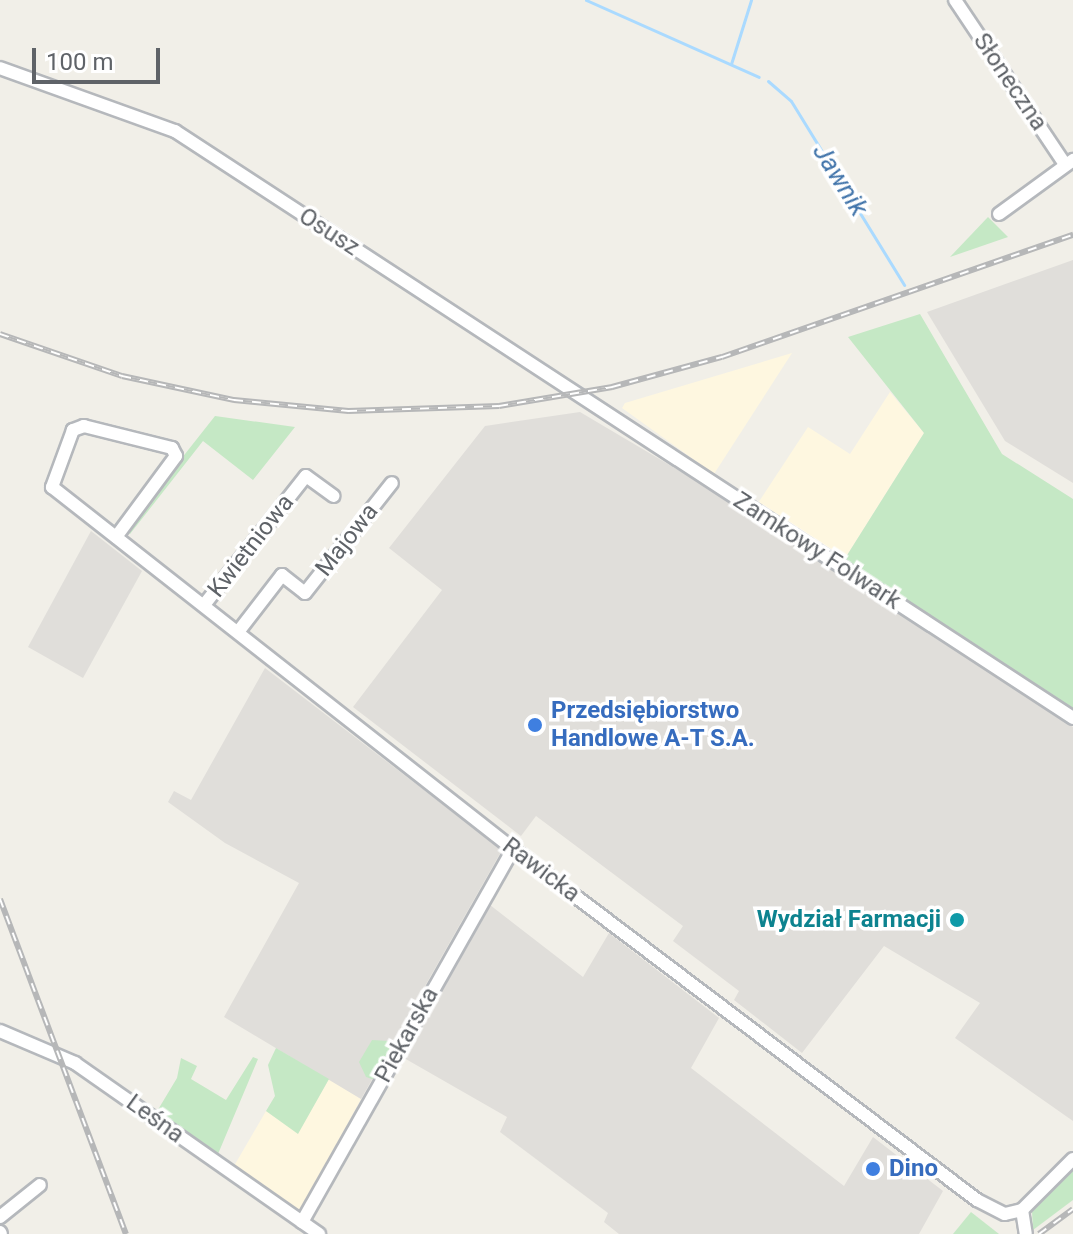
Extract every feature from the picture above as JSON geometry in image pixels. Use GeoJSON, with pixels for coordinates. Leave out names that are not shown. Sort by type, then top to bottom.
{"type":"FeatureCollection","features":[{"type":"Feature","properties":{"kind":"street","name":"Słoneczna"},"geometry":{"type":"LineString","coordinates":[[955,0],[1069,162],[999,214]]}},
{"type":"Feature","properties":{"kind":"street","name":"Osusz"},"geometry":{"type":"LineString","coordinates":[[0,68],[175,131],[561,383]]}},
{"type":"Feature","properties":{"kind":"street","name":"Zamkowy Folwark"},"geometry":{"type":"LineString","coordinates":[[561,383],[1073,718]]}},
{"type":"Feature","properties":{"kind":"street","name":"Rawicka"},"geometry":{"type":"LineString","coordinates":[[116,537],[176,456],[172,448],[84,426],[73,430],[52,487],[513,849],[977,1200],[1005,1214],[1022,1210]]}},
{"type":"Feature","properties":{"kind":"street","name":"Kwietniowa"},"geometry":{"type":"LineString","coordinates":[[204,605],[306,476],[334,496]]}},
{"type":"Feature","properties":{"kind":"street","name":"Majowa"},"geometry":{"type":"LineString","coordinates":[[238,632],[282,575],[305,593],[392,483]]}},
{"type":"Feature","properties":{"kind":"street","name":"Piekarska"},"geometry":{"type":"LineString","coordinates":[[302,1222],[513,849]]}},
{"type":"Feature","properties":{"kind":"street","name":"Leśna"},"geometry":{"type":"LineString","coordinates":[[0,1031],[75,1063],[316,1233]]}},
{"type":"Feature","properties":{"kind":"street"},"geometry":{"type":"LineString","coordinates":[[1026,1234],[1022,1210],[1073,1159]]}},
{"type":"Feature","properties":{"kind":"street"},"geometry":{"type":"LineString","coordinates":[[0,1217],[40,1185]]}},
{"type":"Feature","properties":{"kind":"shaded area"},"geometry":{"type":"Polygon","coordinates":[[[1073,260],[1073,483],[1005,441],[927,312],[1073,260]]]}},
{"type":"Feature","properties":{"kind":"shaded area"},"geometry":{"type":"Polygon","coordinates":[[[792,353],[714,474],[622,408],[625,403],[792,353]]]}},
{"type":"Feature","properties":{"kind":"shaded area"},"geometry":{"type":"Polygon","coordinates":[[[890,392],[924,433],[844,560],[758,503],[808,427],[850,454],[890,392]]]}},
{"type":"Feature","properties":{"kind":"shaded area"},"geometry":{"type":"Polygon","coordinates":[[[580,412],[705,486],[1073,727],[1073,1121],[955,1038],[980,1003],[884,946],[802,1053],[734,1000],[739,991],[673,941],[683,926],[536,816],[521,836],[353,707],[442,590],[389,548],[485,426],[580,412]]]}},
{"type":"Feature","properties":{"kind":"shaded area"},"geometry":{"type":"Polygon","coordinates":[[[91,531],[142,571],[83,678],[28,647],[91,531]]]}},
{"type":"Feature","properties":{"kind":"shaded area"},"geometry":{"type":"Polygon","coordinates":[[[265,668],[502,850],[361,1099],[224,1017],[299,883],[225,843],[168,802],[174,791],[191,800],[265,668]]]}},
{"type":"Feature","properties":{"kind":"shaded area"},"geometry":{"type":"Polygon","coordinates":[[[490,905],[583,977],[609,933],[719,1018],[691,1068],[844,1186],[873,1137],[943,1191],[919,1234],[619,1234],[604,1222],[608,1213],[500,1132],[507,1117],[404,1058],[490,905]]]}},
{"type":"Feature","properties":{"kind":"shaded area"},"geometry":{"type":"Polygon","coordinates":[[[329,1079],[361,1099],[300,1211],[234,1166],[266,1111],[298,1133],[329,1079]]]}},
{"type":"Feature","properties":{"kind":"green space"},"geometry":{"type":"Polygon","coordinates":[[[988,217],[1008,237],[950,257],[988,217]]]}},
{"type":"Feature","properties":{"kind":"green space"},"geometry":{"type":"Polygon","coordinates":[[[920,314],[1002,454],[1073,499],[1073,709],[844,560],[924,433],[848,337],[920,314]]]}},
{"type":"Feature","properties":{"kind":"green space"},"geometry":{"type":"Polygon","coordinates":[[[215,416],[295,427],[253,480],[203,441],[130,534],[125,530],[215,416]]]}},
{"type":"Feature","properties":{"kind":"green space"},"geometry":{"type":"Polygon","coordinates":[[[372,1040],[389,1041],[395,1049],[375,1080],[366,1077],[359,1062],[372,1040]]]}},
{"type":"Feature","properties":{"kind":"green space"},"geometry":{"type":"Polygon","coordinates":[[[276,1048],[329,1079],[298,1134],[266,1111],[275,1096],[268,1065],[276,1048]]]}},
{"type":"Feature","properties":{"kind":"green space"},"geometry":{"type":"Polygon","coordinates":[[[253,1057],[258,1059],[218,1154],[156,1113],[177,1078],[181,1058],[197,1066],[191,1079],[226,1100],[253,1057]]]}},
{"type":"Feature","properties":{"kind":"green space"},"geometry":{"type":"Polygon","coordinates":[[[1073,1170],[1073,1200],[1033,1230],[1032,1212],[1073,1170]]]}},
{"type":"Feature","properties":{"kind":"green space"},"geometry":{"type":"Polygon","coordinates":[[[971,1212],[999,1234],[953,1234],[971,1212]]]}},
{"type":"Feature","properties":{"kind":"waterway","name":"Jawnik"},"geometry":{"type":"LineString","coordinates":[[586,0],[759,77]]}},
{"type":"Feature","properties":{"kind":"waterway"},"geometry":{"type":"LineString","coordinates":[[731,64],[751,0]]}},
{"type":"Feature","properties":{"kind":"waterway","name":"Jawnik"},"geometry":{"type":"LineString","coordinates":[[768,81],[791,101],[904,285]]}},
{"type":"Feature","properties":{"kind":"railway"},"geometry":{"type":"LineString","coordinates":[[0,334],[122,376],[234,400],[348,411],[499,406],[612,387],[722,357],[1073,235]]}},
{"type":"Feature","properties":{"kind":"railway"},"geometry":{"type":"LineString","coordinates":[[0,899],[126,1234]]}},
{"type":"Feature","properties":{"kind":"railway"},"geometry":{"type":"LineString","coordinates":[[1039,1234],[1073,1209]]}},
{"type":"Feature","properties":{"kind":"place","name":"Przedsiębiorstwo Handlowe A-T S.A."},"geometry":{"type":"Point","coordinates":[535,725]}},
{"type":"Feature","properties":{"kind":"place","name":"Wydział Farmacji"},"geometry":{"type":"Point","coordinates":[957,920]}},
{"type":"Feature","properties":{"kind":"place","name":"Dino"},"geometry":{"type":"Point","coordinates":[873,1169]}}]}
